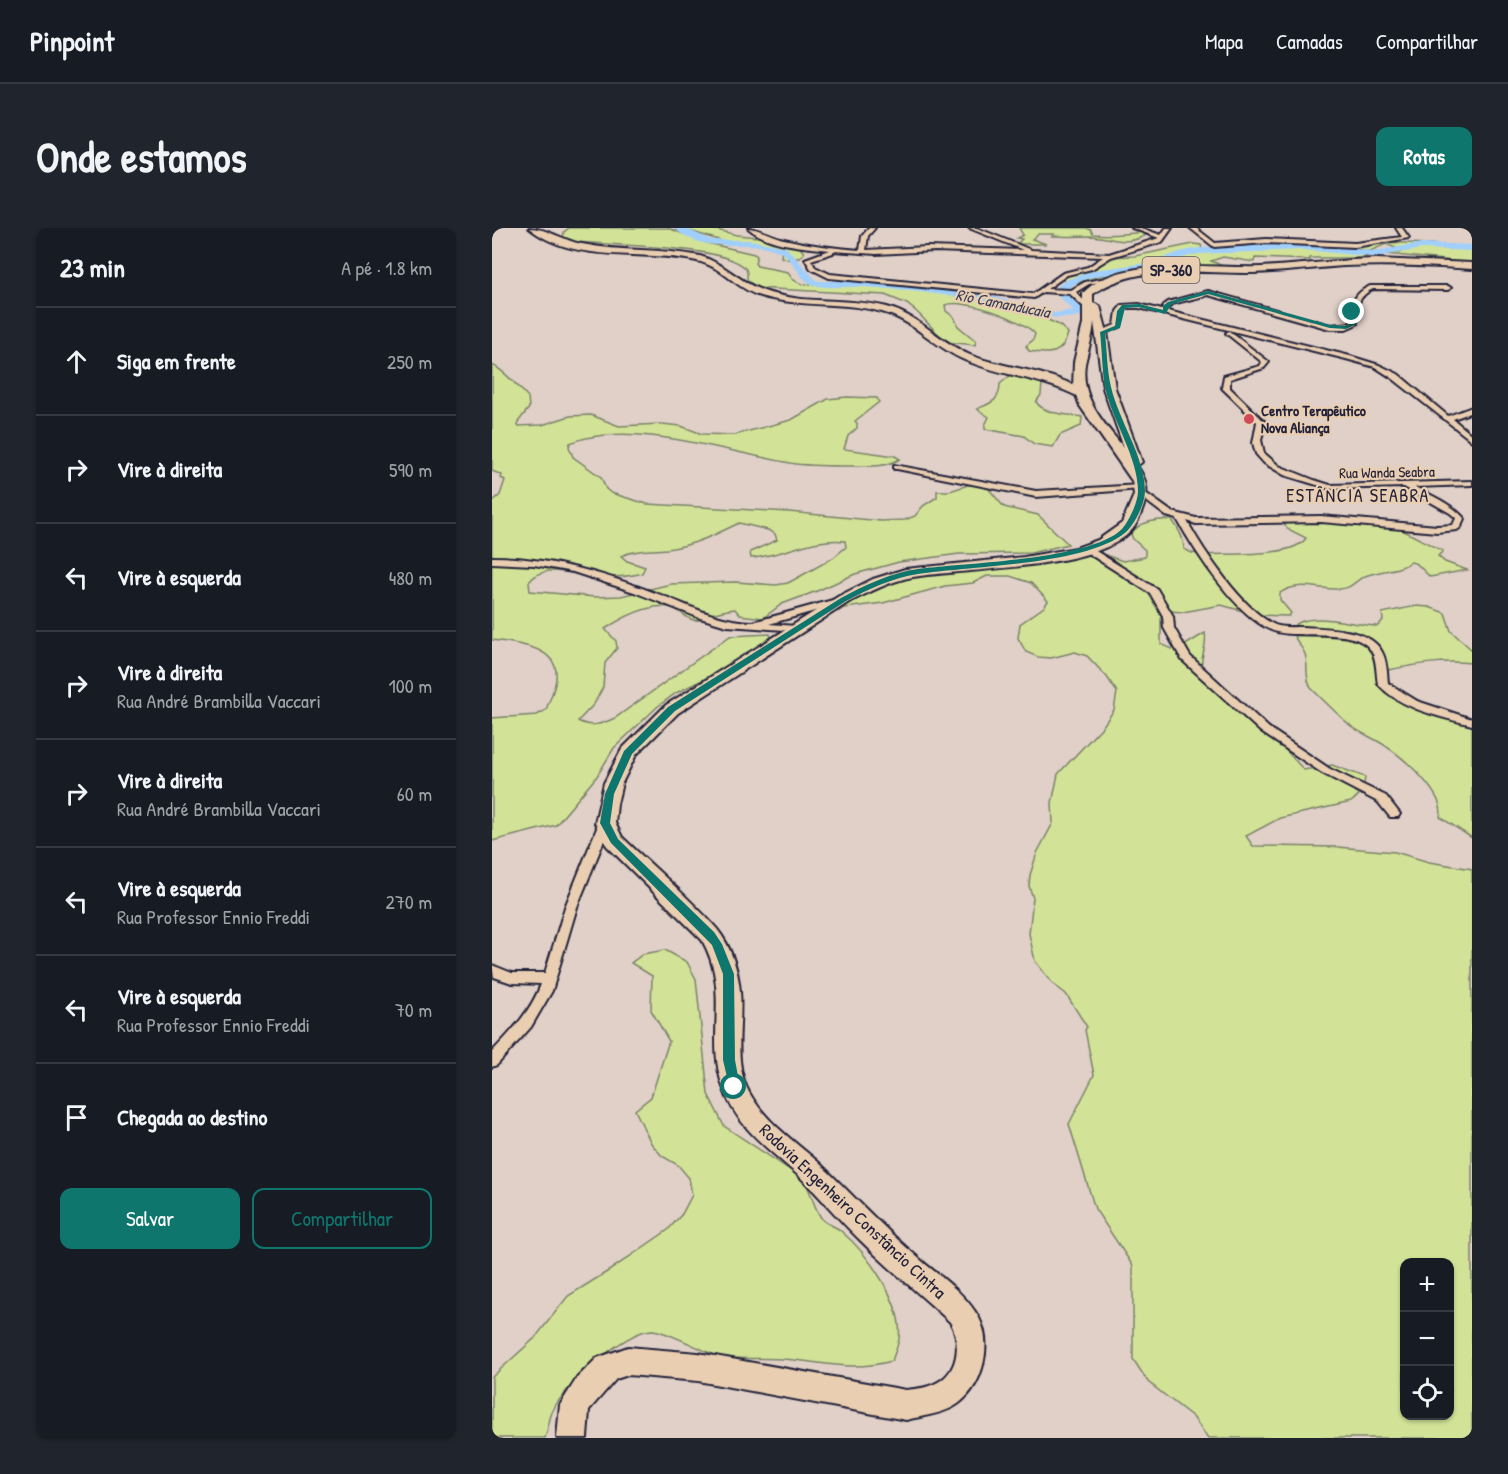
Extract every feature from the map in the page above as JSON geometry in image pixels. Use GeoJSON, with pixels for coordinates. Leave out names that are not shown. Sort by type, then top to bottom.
{"type":"FeatureCollection","features":[{"type":"Feature","properties":{"kind":"main road"},"geometry":{"type":"LineString","coordinates":[[533,228],[559,240],[591,249],[700,258],[727,270],[749,288],[772,297],[862,305],[886,310],[920,325],[962,355],[1061,383],[1081,394]]}},
{"type":"Feature","properties":{"kind":"main road","name":"SP-360"},"geometry":{"type":"LineString","coordinates":[[1140,487],[1086,407],[1081,394],[1078,361],[1088,328],[1090,311],[1088,293],[1093,288],[1139,273],[1276,269],[1374,262],[1472,266]]}},
{"type":"Feature","properties":{"kind":"main road","name":"SP-360"},"geometry":{"type":"LineString","coordinates":[[1140,487],[1134,458],[1108,388],[1102,332],[1094,297],[1100,288],[1124,279],[1177,273]]}},
{"type":"Feature","properties":{"kind":"main road"},"geometry":{"type":"LineString","coordinates":[[1037,376],[1066,378],[1079,370]]}},
{"type":"Feature","properties":{"kind":"main road"},"geometry":{"type":"LineString","coordinates":[[1086,407],[1104,412],[1111,411],[1114,405]]}},
{"type":"Feature","properties":{"kind":"main road"},"geometry":{"type":"LineString","coordinates":[[605,823],[609,794],[628,753],[672,709],[796,629],[872,584],[907,573],[1051,557],[1110,540],[1125,530],[1135,513],[1140,487]]}},
{"type":"Feature","properties":{"kind":"main road","name":"Rodovia Engenheiro Constâncio Cintra"},"geometry":{"type":"LineString","coordinates":[[572,1438],[575,1405],[587,1388],[607,1368],[628,1360],[698,1367],[906,1405],[947,1394],[964,1374],[971,1358],[972,1341],[969,1328],[960,1313],[867,1230],[808,1170],[766,1132],[742,1103],[734,1087],[729,1060],[729,974],[717,944],[614,841],[605,823]]}},
{"type":"Feature","properties":{"kind":"street"},"geometry":{"type":"LineString","coordinates":[[752,228],[761,234],[783,240],[863,252],[922,249],[1109,256]]}},
{"type":"Feature","properties":{"kind":"street"},"geometry":{"type":"LineString","coordinates":[[863,252],[865,236],[872,228]]}},
{"type":"Feature","properties":{"kind":"street"},"geometry":{"type":"LineString","coordinates":[[972,228],[1022,247],[1030,253]]}},
{"type":"Feature","properties":{"kind":"street"},"geometry":{"type":"LineString","coordinates":[[1135,228],[1162,238]]}},
{"type":"Feature","properties":{"kind":"street"},"geometry":{"type":"LineString","coordinates":[[838,250],[808,259],[813,268],[829,276],[1034,296],[1065,274],[1090,268],[1109,256],[1151,244],[1162,238],[1169,228]]}},
{"type":"Feature","properties":{"kind":"street"},"geometry":{"type":"LineString","coordinates":[[1193,228],[1214,245],[1266,241],[1355,245],[1406,238],[1399,228]]}},
{"type":"Feature","properties":{"kind":"street"},"geometry":{"type":"LineString","coordinates":[[1044,290],[1069,292],[1107,277],[1139,273]]}},
{"type":"Feature","properties":{"kind":"street"},"geometry":{"type":"LineString","coordinates":[[1165,312],[1166,306],[1170,303],[1208,292],[1330,327],[1346,327],[1354,324],[1353,306],[1362,291],[1372,287],[1448,288]]}},
{"type":"Feature","properties":{"kind":"street"},"geometry":{"type":"LineString","coordinates":[[1069,292],[1090,311]]}},
{"type":"Feature","properties":{"kind":"street"},"geometry":{"type":"LineString","coordinates":[[1102,332],[1118,326],[1120,311],[1129,305],[1165,312],[1377,366],[1395,376],[1472,439]]}},
{"type":"Feature","properties":{"kind":"street","name":"Rua Wanda Seabra"},"geometry":{"type":"LineString","coordinates":[[1217,326],[1239,338],[1266,362],[1262,367],[1227,378],[1225,383],[1226,388],[1261,422],[1256,445],[1260,455],[1272,465],[1311,483],[1330,486],[1472,483]]}},
{"type":"Feature","properties":{"kind":"street"},"geometry":{"type":"LineString","coordinates":[[1447,419],[1472,409]]}},
{"type":"Feature","properties":{"kind":"street"},"geometry":{"type":"LineString","coordinates":[[897,467],[1036,494],[1140,487],[1169,514],[1181,518],[1221,521],[1321,519],[1437,529],[1457,527],[1460,519],[1453,511],[1407,486]]}},
{"type":"Feature","properties":{"kind":"street"},"geometry":{"type":"LineString","coordinates":[[1181,518],[1191,539],[1245,606],[1269,627],[1340,633],[1365,639],[1375,648],[1379,657],[1383,684],[1387,688],[1418,705],[1472,722]]}},
{"type":"Feature","properties":{"kind":"street"},"geometry":{"type":"LineString","coordinates":[[1086,548],[1154,591],[1168,616],[1169,628],[1182,653],[1265,730],[1326,771],[1382,799],[1394,814]]}},
{"type":"Feature","properties":{"kind":"street"},"geometry":{"type":"LineString","coordinates":[[492,560],[518,559],[582,572],[658,597],[700,616],[738,625],[753,624],[796,629]]}},
{"type":"Feature","properties":{"kind":"street"},"geometry":{"type":"LineString","coordinates":[[753,624],[844,599]]}},
{"type":"Feature","properties":{"kind":"street"},"geometry":{"type":"LineString","coordinates":[[492,1062],[530,1022],[543,998],[571,907],[605,823]]}},
{"type":"Feature","properties":{"kind":"street"},"geometry":{"type":"LineString","coordinates":[[492,970],[514,978],[532,980],[550,978]]}},
{"type":"Feature","properties":{"kind":"green space"},"geometry":{"type":"Polygon","coordinates":[[[569,228],[668,228],[707,243],[754,254],[757,256],[755,263],[757,266],[788,272],[792,279],[801,284],[890,286],[1002,302],[1059,325],[1068,333],[1063,346],[1054,352],[1029,351],[1026,346],[1033,340],[1035,334],[1019,322],[979,307],[954,304],[945,305],[946,311],[954,317],[958,326],[976,341],[975,345],[946,342],[907,304],[885,295],[756,288],[748,285],[746,269],[733,260],[689,250],[567,241],[563,239],[564,232],[569,228]]]}},
{"type":"Feature","properties":{"kind":"green space"},"geometry":{"type":"Polygon","coordinates":[[[680,228],[709,228],[737,235],[768,238],[799,246],[804,253],[794,259],[788,259],[781,257],[782,249],[760,243],[725,242],[680,228]]]}},
{"type":"Feature","properties":{"kind":"green space"},"geometry":{"type":"Polygon","coordinates":[[[1019,228],[1086,228],[1093,234],[1145,232],[1148,234],[1133,240],[1120,241],[1092,236],[1038,234],[1032,239],[1046,244],[1017,244],[1022,239],[1017,238],[1023,235],[1019,228]]]}},
{"type":"Feature","properties":{"kind":"green space"},"geometry":{"type":"Polygon","coordinates":[[[1287,240],[1345,244],[1378,242],[1432,244],[1472,250],[1472,263],[1377,253],[1403,251],[1386,244],[1370,251],[1284,243],[1280,244],[1361,252],[1368,256],[1310,258],[1310,260],[1255,258],[1254,262],[1223,257],[1211,261],[1226,267],[1128,273],[1100,276],[1076,283],[1065,282],[1061,277],[1067,272],[1100,264],[1101,258],[1104,257],[1135,256],[1193,244],[1201,245],[1202,249],[1223,248],[1210,244],[1283,249],[1270,245],[1243,244],[1247,241],[1287,240]]]}},
{"type":"Feature","properties":{"kind":"green space"},"geometry":{"type":"Polygon","coordinates":[[[492,365],[506,374],[528,397],[529,408],[518,422],[518,426],[542,425],[570,416],[591,415],[619,426],[662,424],[681,426],[702,434],[734,435],[791,420],[828,399],[877,398],[879,402],[855,421],[857,428],[848,436],[844,449],[895,456],[900,459],[882,465],[796,464],[682,440],[622,434],[595,436],[570,443],[569,447],[573,457],[601,477],[606,489],[611,493],[647,504],[789,512],[881,521],[905,520],[915,516],[923,506],[937,497],[937,491],[950,491],[980,484],[988,488],[1004,507],[1038,515],[1068,544],[1031,553],[959,554],[899,562],[855,574],[782,604],[763,618],[740,615],[735,609],[696,620],[675,609],[657,607],[648,608],[620,620],[605,629],[616,641],[617,648],[605,663],[603,687],[594,704],[578,721],[583,723],[596,724],[615,718],[730,636],[770,634],[772,641],[744,659],[676,693],[657,707],[614,748],[597,776],[556,825],[492,841],[492,718],[537,715],[546,710],[554,690],[556,677],[555,667],[543,652],[523,645],[492,640],[492,502],[500,495],[505,480],[501,478],[502,475],[492,471],[492,365]],[[739,523],[686,545],[638,551],[621,556],[627,561],[645,567],[642,573],[636,575],[610,577],[558,571],[542,572],[529,582],[530,591],[595,597],[621,596],[671,584],[736,582],[776,585],[788,583],[833,558],[846,547],[845,541],[833,540],[751,558],[750,552],[777,540],[775,534],[739,523]]]}},
{"type":"Feature","properties":{"kind":"green space"},"geometry":{"type":"Polygon","coordinates":[[[1012,374],[1042,383],[1041,395],[1036,402],[1051,412],[1082,417],[1081,426],[1060,435],[1053,447],[1034,444],[1024,436],[985,429],[989,417],[977,409],[994,401],[1000,390],[1000,384],[1012,374]]]}},
{"type":"Feature","properties":{"kind":"green space"},"geometry":{"type":"Polygon","coordinates":[[[1336,517],[1400,529],[1443,551],[1438,556],[1445,562],[1467,570],[1430,577],[1417,564],[1411,562],[1369,574],[1343,589],[1294,587],[1280,593],[1280,600],[1291,613],[1289,616],[1258,615],[1221,605],[1183,612],[1169,611],[1161,616],[1161,644],[1172,649],[1187,644],[1205,633],[1202,670],[1225,700],[1280,744],[1304,770],[1332,765],[1365,777],[1361,792],[1351,802],[1280,818],[1246,836],[1253,846],[1337,847],[1395,852],[1429,862],[1472,869],[1472,1438],[1208,1438],[1193,1417],[1148,1382],[1133,1359],[1133,1266],[1095,1209],[1069,1124],[1094,1075],[1085,1030],[1087,1027],[1066,994],[1053,984],[1035,961],[1029,934],[1033,898],[1029,886],[1030,875],[1037,853],[1053,823],[1052,803],[1058,774],[1103,726],[1114,710],[1117,692],[1107,677],[1087,656],[1075,652],[1051,658],[1038,657],[1026,652],[1018,638],[1020,624],[1044,607],[1048,601],[1031,583],[1010,576],[987,576],[973,583],[945,586],[883,603],[844,608],[838,612],[846,601],[898,577],[1100,548],[1102,554],[1123,561],[1145,557],[1145,550],[1131,534],[1139,526],[1155,521],[1172,520],[1181,534],[1184,549],[1205,555],[1275,552],[1288,549],[1306,538],[1288,529],[1284,524],[1313,518],[1336,517]]]}},
{"type":"Feature","properties":{"kind":"green space"},"geometry":{"type":"Polygon","coordinates":[[[1416,606],[1429,607],[1445,613],[1451,631],[1472,650],[1472,663],[1430,663],[1388,670],[1385,673],[1398,690],[1409,697],[1436,708],[1472,718],[1472,838],[1440,817],[1437,799],[1413,768],[1387,747],[1351,726],[1311,688],[1305,654],[1291,628],[1299,622],[1320,619],[1378,626],[1383,620],[1382,613],[1416,606]]]}},
{"type":"Feature","properties":{"kind":"green space"},"geometry":{"type":"Polygon","coordinates":[[[665,950],[687,962],[696,979],[708,1094],[724,1126],[802,1178],[822,1219],[851,1240],[872,1265],[896,1310],[899,1325],[898,1342],[892,1361],[850,1366],[783,1359],[723,1357],[665,1333],[652,1330],[640,1333],[611,1350],[569,1388],[552,1412],[545,1438],[492,1438],[492,1377],[535,1338],[568,1296],[668,1230],[682,1214],[692,1195],[689,1178],[678,1165],[662,1156],[651,1143],[635,1110],[651,1097],[669,1041],[651,1010],[652,976],[631,963],[643,954],[665,950]]]}},
{"type":"Feature","properties":{"kind":"waterway","name":"Rio Camanducaia"},"geometry":{"type":"LineString","coordinates":[[678,228],[709,243],[750,243],[783,249],[812,282],[820,284],[860,284],[945,291],[995,300],[1055,316],[1076,314],[1079,310],[1061,294],[1062,288],[1070,282],[1098,272],[1155,265],[1182,254],[1199,251],[1303,247],[1375,254],[1422,246],[1472,248]]}},
{"type":"Feature","properties":{"kind":"place","name":"Centro Terapêutico Nova Aliança"},"geometry":{"type":"Point","coordinates":[1249,419]}},
{"type":"Feature","properties":{"kind":"district","name":"ESTÂNCIA SEABRA"},"geometry":{"type":"Point","coordinates":[1358,495]}},
{"type":"Feature","properties":{"kind":"route"},"geometry":{"type":"LineString","coordinates":[[734,1087],[729,1060],[729,974],[717,944],[614,841],[605,823],[609,794],[628,753],[672,709],[844,599],[872,584],[915,572],[1051,557],[1110,540],[1125,530],[1142,494],[1134,458],[1108,388],[1102,332],[1111,331],[1118,326],[1120,311],[1124,306],[1139,306],[1165,312],[1166,306],[1170,303],[1208,292],[1330,327],[1346,327],[1354,324],[1352,312]]}}]}
